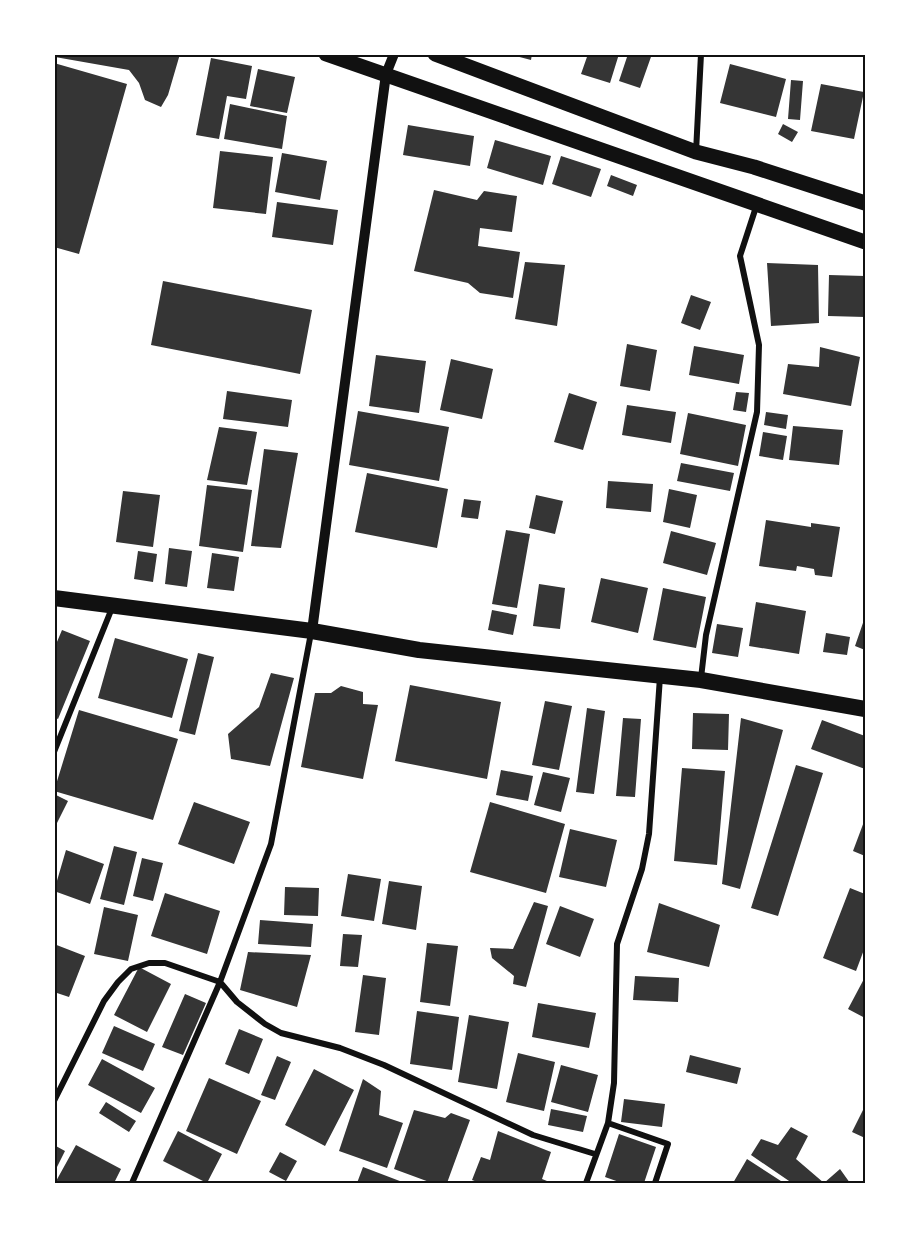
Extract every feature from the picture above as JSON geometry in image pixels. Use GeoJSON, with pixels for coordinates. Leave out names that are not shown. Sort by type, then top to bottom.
{"type":"FeatureCollection","features":[{"type":"Feature","properties":{"kind":"highway"},"geometry":{"type":"LineString","coordinates":[[54,598],[112,608],[312,631],[419,650],[701,680],[865,709]]}},
{"type":"Feature","properties":{"kind":"main road"},"geometry":{"type":"LineString","coordinates":[[326,54],[865,242]]}},
{"type":"Feature","properties":{"kind":"main road"},"geometry":{"type":"LineString","coordinates":[[435,54],[696,152],[754,167],[865,203]]}},
{"type":"Feature","properties":{"kind":"street"},"geometry":{"type":"LineString","coordinates":[[132,1183],[220,982],[271,844],[312,631],[386,74],[394,54]]}},
{"type":"Feature","properties":{"kind":"street"},"geometry":{"type":"LineString","coordinates":[[696,152],[701,54]]}},
{"type":"Feature","properties":{"kind":"street"},"geometry":{"type":"LineString","coordinates":[[701,680],[706,635],[757,412],[759,345],[740,256],[758,203]]}},
{"type":"Feature","properties":{"kind":"street"},"geometry":{"type":"LineString","coordinates":[[54,752],[112,608]]}},
{"type":"Feature","properties":{"kind":"street"},"geometry":{"type":"LineString","coordinates":[[586,1183],[608,1123],[614,1083],[617,944],[642,869],[649,834],[660,676]]}},
{"type":"Feature","properties":{"kind":"street"},"geometry":{"type":"LineString","coordinates":[[54,1101],[104,1001],[131,969],[149,963],[165,963],[220,982],[237,1002],[265,1024],[281,1033],[362,1056],[533,1135],[595,1154]]}},
{"type":"Feature","properties":{"kind":"street"},"geometry":{"type":"LineString","coordinates":[[608,1123],[668,1144],[655,1183]]}},
{"type":"Feature","properties":{"kind":"building"},"geometry":{"type":"Polygon","coordinates":[[[55,54],[125,56],[180,54],[168,95],[161,107],[145,100],[139,83],[129,70],[55,57],[55,54]]]}},
{"type":"Feature","properties":{"kind":"building"},"geometry":{"type":"Polygon","coordinates":[[[508,54],[532,54],[531,60],[508,54]]]}},
{"type":"Feature","properties":{"kind":"building"},"geometry":{"type":"Polygon","coordinates":[[[588,54],[619,54],[610,83],[581,74],[588,54]]]}},
{"type":"Feature","properties":{"kind":"building"},"geometry":{"type":"Polygon","coordinates":[[[628,54],[652,54],[640,88],[619,81],[628,54]]]}},
{"type":"Feature","properties":{"kind":"building"},"geometry":{"type":"Polygon","coordinates":[[[211,58],[252,66],[246,99],[227,96],[219,139],[196,135],[211,58]]]}},
{"type":"Feature","properties":{"kind":"building"},"geometry":{"type":"Polygon","coordinates":[[[54,63],[127,84],[79,254],[54,247],[54,63]]]}},
{"type":"Feature","properties":{"kind":"building"},"geometry":{"type":"Polygon","coordinates":[[[730,64],[786,79],[776,117],[720,103],[730,64]]]}},
{"type":"Feature","properties":{"kind":"building"},"geometry":{"type":"Polygon","coordinates":[[[258,69],[295,77],[287,113],[250,106],[258,69]]]}},
{"type":"Feature","properties":{"kind":"building"},"geometry":{"type":"Polygon","coordinates":[[[791,80],[803,81],[800,120],[788,119],[791,80]]]}},
{"type":"Feature","properties":{"kind":"building"},"geometry":{"type":"Polygon","coordinates":[[[821,84],[864,92],[854,139],[811,131],[821,84]]]}},
{"type":"Feature","properties":{"kind":"building"},"geometry":{"type":"Polygon","coordinates":[[[230,104],[287,116],[282,149],[224,139],[230,104]]]}},
{"type":"Feature","properties":{"kind":"building"},"geometry":{"type":"Polygon","coordinates":[[[783,124],[798,132],[792,142],[778,134],[783,124]]]}},
{"type":"Feature","properties":{"kind":"building"},"geometry":{"type":"Polygon","coordinates":[[[408,125],[474,136],[470,166],[403,155],[408,125]]]}},
{"type":"Feature","properties":{"kind":"building"},"geometry":{"type":"Polygon","coordinates":[[[495,140],[551,156],[543,185],[487,168],[495,140]]]}},
{"type":"Feature","properties":{"kind":"building"},"geometry":{"type":"Polygon","coordinates":[[[220,151],[273,157],[266,214],[213,208],[220,151]]]}},
{"type":"Feature","properties":{"kind":"building"},"geometry":{"type":"Polygon","coordinates":[[[282,153],[327,161],[320,200],[275,192],[282,153]]]}},
{"type":"Feature","properties":{"kind":"building"},"geometry":{"type":"Polygon","coordinates":[[[561,156],[601,169],[591,197],[552,184],[561,156]]]}},
{"type":"Feature","properties":{"kind":"building"},"geometry":{"type":"Polygon","coordinates":[[[611,175],[637,185],[633,196],[607,186],[611,175]]]}},
{"type":"Feature","properties":{"kind":"building"},"geometry":{"type":"Polygon","coordinates":[[[434,190],[477,200],[484,191],[517,196],[512,232],[480,228],[478,246],[520,252],[513,298],[480,293],[468,283],[414,271],[434,190]]]}},
{"type":"Feature","properties":{"kind":"building"},"geometry":{"type":"Polygon","coordinates":[[[277,202],[338,210],[333,245],[272,237],[277,202]]]}},
{"type":"Feature","properties":{"kind":"building"},"geometry":{"type":"Polygon","coordinates":[[[525,262],[565,265],[557,326],[515,319],[525,262]]]}},
{"type":"Feature","properties":{"kind":"building"},"geometry":{"type":"Polygon","coordinates":[[[767,263],[818,265],[819,323],[771,326],[767,263]]]}},
{"type":"Feature","properties":{"kind":"building"},"geometry":{"type":"Polygon","coordinates":[[[829,275],[865,276],[865,317],[828,316],[829,275]]]}},
{"type":"Feature","properties":{"kind":"building"},"geometry":{"type":"Polygon","coordinates":[[[163,281],[312,310],[300,374],[151,345],[163,281]]]}},
{"type":"Feature","properties":{"kind":"building"},"geometry":{"type":"Polygon","coordinates":[[[691,295],[711,302],[700,330],[681,323],[691,295]]]}},
{"type":"Feature","properties":{"kind":"building"},"geometry":{"type":"Polygon","coordinates":[[[627,344],[657,350],[650,391],[620,386],[627,344]]]}},
{"type":"Feature","properties":{"kind":"building"},"geometry":{"type":"Polygon","coordinates":[[[694,346],[744,355],[739,384],[689,375],[694,346]]]}},
{"type":"Feature","properties":{"kind":"building"},"geometry":{"type":"Polygon","coordinates":[[[820,347],[860,357],[851,406],[783,394],[788,364],[819,367],[820,347]]]}},
{"type":"Feature","properties":{"kind":"building"},"geometry":{"type":"Polygon","coordinates":[[[376,355],[426,361],[419,413],[369,406],[376,355]]]}},
{"type":"Feature","properties":{"kind":"building"},"geometry":{"type":"Polygon","coordinates":[[[451,359],[493,369],[482,419],[440,410],[451,359]]]}},
{"type":"Feature","properties":{"kind":"building"},"geometry":{"type":"Polygon","coordinates":[[[227,391],[292,400],[288,427],[223,419],[227,391]]]}},
{"type":"Feature","properties":{"kind":"building"},"geometry":{"type":"Polygon","coordinates":[[[736,392],[749,393],[746,412],[733,410],[736,392]]]}},
{"type":"Feature","properties":{"kind":"building"},"geometry":{"type":"Polygon","coordinates":[[[569,393],[597,402],[583,450],[554,442],[569,393]]]}},
{"type":"Feature","properties":{"kind":"building"},"geometry":{"type":"Polygon","coordinates":[[[627,405],[676,412],[671,443],[622,435],[627,405]]]}},
{"type":"Feature","properties":{"kind":"building"},"geometry":{"type":"Polygon","coordinates":[[[358,411],[449,427],[439,481],[349,465],[358,411]]]}},
{"type":"Feature","properties":{"kind":"building"},"geometry":{"type":"Polygon","coordinates":[[[766,412],[788,415],[786,429],[764,425],[766,412]]]}},
{"type":"Feature","properties":{"kind":"building"},"geometry":{"type":"Polygon","coordinates":[[[688,413],[746,425],[738,466],[680,454],[688,413]]]}},
{"type":"Feature","properties":{"kind":"building"},"geometry":{"type":"Polygon","coordinates":[[[793,426],[843,430],[839,465],[789,460],[793,426]]]}},
{"type":"Feature","properties":{"kind":"building"},"geometry":{"type":"Polygon","coordinates":[[[219,427],[257,432],[247,485],[207,480],[219,427]]]}},
{"type":"Feature","properties":{"kind":"building"},"geometry":{"type":"Polygon","coordinates":[[[763,432],[787,436],[783,460],[759,456],[763,432]]]}},
{"type":"Feature","properties":{"kind":"building"},"geometry":{"type":"Polygon","coordinates":[[[264,449],[298,453],[281,548],[251,546],[264,449]]]}},
{"type":"Feature","properties":{"kind":"building"},"geometry":{"type":"Polygon","coordinates":[[[681,463],[734,473],[730,491],[677,481],[681,463]]]}},
{"type":"Feature","properties":{"kind":"building"},"geometry":{"type":"Polygon","coordinates":[[[367,473],[448,489],[437,548],[355,532],[367,473]]]}},
{"type":"Feature","properties":{"kind":"building"},"geometry":{"type":"Polygon","coordinates":[[[608,481],[653,484],[651,512],[606,508],[608,481]]]}},
{"type":"Feature","properties":{"kind":"building"},"geometry":{"type":"Polygon","coordinates":[[[207,485],[252,490],[243,552],[199,546],[207,485]]]}},
{"type":"Feature","properties":{"kind":"building"},"geometry":{"type":"Polygon","coordinates":[[[669,489],[697,495],[690,528],[663,522],[669,489]]]}},
{"type":"Feature","properties":{"kind":"building"},"geometry":{"type":"Polygon","coordinates":[[[123,491],[160,495],[153,547],[116,542],[123,491]]]}},
{"type":"Feature","properties":{"kind":"building"},"geometry":{"type":"Polygon","coordinates":[[[536,495],[563,501],[555,534],[529,528],[536,495]]]}},
{"type":"Feature","properties":{"kind":"building"},"geometry":{"type":"Polygon","coordinates":[[[464,499],[481,501],[478,519],[461,517],[464,499]]]}},
{"type":"Feature","properties":{"kind":"building"},"geometry":{"type":"Polygon","coordinates":[[[766,520],[811,527],[811,523],[840,527],[832,577],[815,575],[814,569],[797,566],[796,571],[759,566],[766,520]]]}},
{"type":"Feature","properties":{"kind":"building"},"geometry":{"type":"Polygon","coordinates":[[[506,530],[530,534],[517,608],[492,604],[506,530]]]}},
{"type":"Feature","properties":{"kind":"building"},"geometry":{"type":"Polygon","coordinates":[[[671,531],[716,543],[707,575],[663,563],[671,531]]]}},
{"type":"Feature","properties":{"kind":"building"},"geometry":{"type":"Polygon","coordinates":[[[169,548],[192,551],[187,587],[165,584],[169,548]]]}},
{"type":"Feature","properties":{"kind":"building"},"geometry":{"type":"Polygon","coordinates":[[[138,551],[157,554],[153,582],[134,579],[138,551]]]}},
{"type":"Feature","properties":{"kind":"building"},"geometry":{"type":"Polygon","coordinates":[[[212,553],[239,557],[234,591],[207,588],[212,553]]]}},
{"type":"Feature","properties":{"kind":"building"},"geometry":{"type":"Polygon","coordinates":[[[601,578],[648,588],[638,633],[591,622],[601,578]]]}},
{"type":"Feature","properties":{"kind":"building"},"geometry":{"type":"Polygon","coordinates":[[[539,584],[565,588],[560,629],[533,626],[539,584]]]}},
{"type":"Feature","properties":{"kind":"building"},"geometry":{"type":"Polygon","coordinates":[[[663,588],[706,597],[696,648],[653,640],[663,588]]]}},
{"type":"Feature","properties":{"kind":"building"},"geometry":{"type":"Polygon","coordinates":[[[756,602],[806,611],[799,654],[749,646],[756,602]]]}},
{"type":"Feature","properties":{"kind":"building"},"geometry":{"type":"Polygon","coordinates":[[[492,610],[517,615],[513,635],[488,630],[492,610]]]}},
{"type":"Feature","properties":{"kind":"building"},"geometry":{"type":"Polygon","coordinates":[[[865,617],[865,650],[855,646],[865,617]]]}},
{"type":"Feature","properties":{"kind":"building"},"geometry":{"type":"Polygon","coordinates":[[[717,624],[743,628],[738,657],[712,653],[717,624]]]}},
{"type":"Feature","properties":{"kind":"building"},"geometry":{"type":"Polygon","coordinates":[[[62,630],[90,641],[58,719],[54,717],[54,649],[62,630]]]}},
{"type":"Feature","properties":{"kind":"building"},"geometry":{"type":"Polygon","coordinates":[[[826,633],[850,637],[847,655],[823,652],[826,633]]]}},
{"type":"Feature","properties":{"kind":"building"},"geometry":{"type":"Polygon","coordinates":[[[115,638],[188,659],[172,718],[98,698],[115,638]]]}},
{"type":"Feature","properties":{"kind":"building"},"geometry":{"type":"Polygon","coordinates":[[[198,653],[214,657],[195,735],[179,731],[198,653]]]}},
{"type":"Feature","properties":{"kind":"building"},"geometry":{"type":"Polygon","coordinates":[[[271,673],[294,678],[270,766],[231,759],[228,734],[259,707],[271,673]]]}},
{"type":"Feature","properties":{"kind":"building"},"geometry":{"type":"Polygon","coordinates":[[[410,685],[501,702],[487,779],[395,761],[410,685]]]}},
{"type":"Feature","properties":{"kind":"building"},"geometry":{"type":"Polygon","coordinates":[[[341,686],[363,692],[363,704],[378,705],[363,779],[301,767],[315,693],[331,693],[341,686]]]}},
{"type":"Feature","properties":{"kind":"building"},"geometry":{"type":"Polygon","coordinates":[[[545,701],[572,706],[559,770],[532,765],[545,701]]]}},
{"type":"Feature","properties":{"kind":"building"},"geometry":{"type":"Polygon","coordinates":[[[587,708],[605,711],[594,794],[576,792],[587,708]]]}},
{"type":"Feature","properties":{"kind":"building"},"geometry":{"type":"Polygon","coordinates":[[[79,710],[178,739],[153,820],[54,791],[79,710]]]}},
{"type":"Feature","properties":{"kind":"building"},"geometry":{"type":"Polygon","coordinates":[[[693,713],[729,714],[728,750],[692,749],[693,713]]]}},
{"type":"Feature","properties":{"kind":"building"},"geometry":{"type":"Polygon","coordinates":[[[623,718],[641,719],[635,797],[616,796],[623,718]]]}},
{"type":"Feature","properties":{"kind":"building"},"geometry":{"type":"Polygon","coordinates":[[[741,718],[783,730],[740,889],[722,884],[741,718]]]}},
{"type":"Feature","properties":{"kind":"building"},"geometry":{"type":"Polygon","coordinates":[[[822,720],[865,736],[865,769],[811,749],[822,720]]]}},
{"type":"Feature","properties":{"kind":"building"},"geometry":{"type":"Polygon","coordinates":[[[796,765],[823,773],[778,916],[751,908],[796,765]]]}},
{"type":"Feature","properties":{"kind":"building"},"geometry":{"type":"Polygon","coordinates":[[[682,768],[725,771],[717,865],[674,861],[682,768]]]}},
{"type":"Feature","properties":{"kind":"building"},"geometry":{"type":"Polygon","coordinates":[[[501,770],[533,776],[528,801],[496,795],[501,770]]]}},
{"type":"Feature","properties":{"kind":"building"},"geometry":{"type":"Polygon","coordinates":[[[543,772],[570,778],[561,812],[534,805],[543,772]]]}},
{"type":"Feature","properties":{"kind":"building"},"geometry":{"type":"Polygon","coordinates":[[[54,794],[68,801],[54,829],[54,794]]]}},
{"type":"Feature","properties":{"kind":"building"},"geometry":{"type":"Polygon","coordinates":[[[194,802],[250,822],[234,864],[178,844],[194,802]]]}},
{"type":"Feature","properties":{"kind":"building"},"geometry":{"type":"Polygon","coordinates":[[[490,802],[565,824],[546,893],[470,872],[490,802]]]}},
{"type":"Feature","properties":{"kind":"building"},"geometry":{"type":"Polygon","coordinates":[[[865,819],[865,856],[853,851],[865,819]]]}},
{"type":"Feature","properties":{"kind":"building"},"geometry":{"type":"Polygon","coordinates":[[[570,829],[617,840],[606,887],[559,877],[570,829]]]}},
{"type":"Feature","properties":{"kind":"building"},"geometry":{"type":"Polygon","coordinates":[[[114,846],[137,852],[124,905],[100,899],[114,846]]]}},
{"type":"Feature","properties":{"kind":"building"},"geometry":{"type":"Polygon","coordinates":[[[66,850],[104,864],[90,904],[54,891],[66,850]]]}},
{"type":"Feature","properties":{"kind":"building"},"geometry":{"type":"Polygon","coordinates":[[[142,858],[163,863],[153,901],[133,896],[142,858]]]}},
{"type":"Feature","properties":{"kind":"building"},"geometry":{"type":"Polygon","coordinates":[[[348,874],[381,879],[374,921],[341,916],[348,874]]]}},
{"type":"Feature","properties":{"kind":"building"},"geometry":{"type":"Polygon","coordinates":[[[389,881],[422,886],[416,930],[382,924],[389,881]]]}},
{"type":"Feature","properties":{"kind":"building"},"geometry":{"type":"Polygon","coordinates":[[[285,887],[319,888],[318,916],[284,915],[285,887]]]}},
{"type":"Feature","properties":{"kind":"building"},"geometry":{"type":"Polygon","coordinates":[[[850,888],[865,894],[865,947],[856,971],[823,958],[850,888]]]}},
{"type":"Feature","properties":{"kind":"building"},"geometry":{"type":"Polygon","coordinates":[[[165,893],[220,911],[207,954],[151,936],[165,893]]]}},
{"type":"Feature","properties":{"kind":"building"},"geometry":{"type":"Polygon","coordinates":[[[534,902],[548,906],[526,987],[513,984],[514,976],[492,958],[490,948],[513,949],[534,902]]]}},
{"type":"Feature","properties":{"kind":"building"},"geometry":{"type":"Polygon","coordinates":[[[659,903],[720,925],[709,967],[647,952],[659,903]]]}},
{"type":"Feature","properties":{"kind":"building"},"geometry":{"type":"Polygon","coordinates":[[[560,906],[594,919],[580,957],[546,944],[560,906]]]}},
{"type":"Feature","properties":{"kind":"building"},"geometry":{"type":"Polygon","coordinates":[[[104,907],[138,915],[128,961],[94,954],[104,907]]]}},
{"type":"Feature","properties":{"kind":"building"},"geometry":{"type":"Polygon","coordinates":[[[260,920],[313,924],[311,947],[258,944],[260,920]]]}},
{"type":"Feature","properties":{"kind":"building"},"geometry":{"type":"Polygon","coordinates":[[[343,934],[362,935],[358,967],[340,966],[343,934]]]}},
{"type":"Feature","properties":{"kind":"building"},"geometry":{"type":"Polygon","coordinates":[[[427,943],[458,946],[450,1006],[420,1002],[427,943]]]}},
{"type":"Feature","properties":{"kind":"building"},"geometry":{"type":"Polygon","coordinates":[[[54,944],[85,956],[69,997],[54,992],[54,944]]]}},
{"type":"Feature","properties":{"kind":"building"},"geometry":{"type":"Polygon","coordinates":[[[248,952],[311,955],[297,1007],[240,990],[248,952]]]}},
{"type":"Feature","properties":{"kind":"building"},"geometry":{"type":"Polygon","coordinates":[[[139,967],[171,984],[147,1032],[114,1015],[139,967]]]}},
{"type":"Feature","properties":{"kind":"building"},"geometry":{"type":"Polygon","coordinates":[[[363,975],[386,978],[379,1035],[355,1032],[363,975]]]}},
{"type":"Feature","properties":{"kind":"building"},"geometry":{"type":"Polygon","coordinates":[[[635,976],[679,978],[678,1002],[633,1000],[635,976]]]}},
{"type":"Feature","properties":{"kind":"building"},"geometry":{"type":"Polygon","coordinates":[[[865,977],[865,1018],[848,1009],[865,977]]]}},
{"type":"Feature","properties":{"kind":"building"},"geometry":{"type":"Polygon","coordinates":[[[185,994],[206,1003],[183,1055],[162,1047],[185,994]]]}},
{"type":"Feature","properties":{"kind":"building"},"geometry":{"type":"Polygon","coordinates":[[[538,1003],[596,1013],[589,1048],[532,1037],[538,1003]]]}},
{"type":"Feature","properties":{"kind":"building"},"geometry":{"type":"Polygon","coordinates":[[[417,1011],[459,1017],[452,1070],[410,1064],[417,1011]]]}},
{"type":"Feature","properties":{"kind":"building"},"geometry":{"type":"Polygon","coordinates":[[[469,1015],[509,1022],[497,1089],[458,1082],[469,1015]]]}},
{"type":"Feature","properties":{"kind":"building"},"geometry":{"type":"Polygon","coordinates":[[[114,1026],[155,1044],[143,1071],[102,1053],[114,1026]]]}},
{"type":"Feature","properties":{"kind":"building"},"geometry":{"type":"Polygon","coordinates":[[[239,1029],[263,1039],[249,1074],[225,1064],[239,1029]]]}},
{"type":"Feature","properties":{"kind":"building"},"geometry":{"type":"Polygon","coordinates":[[[518,1053],[555,1062],[544,1111],[506,1102],[518,1053]]]}},
{"type":"Feature","properties":{"kind":"building"},"geometry":{"type":"Polygon","coordinates":[[[690,1055],[741,1068],[737,1084],[686,1072],[690,1055]]]}},
{"type":"Feature","properties":{"kind":"building"},"geometry":{"type":"Polygon","coordinates":[[[277,1056],[291,1062],[275,1100],[261,1095],[277,1056]]]}},
{"type":"Feature","properties":{"kind":"building"},"geometry":{"type":"Polygon","coordinates":[[[102,1059],[155,1088],[141,1113],[88,1085],[102,1059]]]}},
{"type":"Feature","properties":{"kind":"building"},"geometry":{"type":"Polygon","coordinates":[[[561,1065],[598,1075],[588,1112],[551,1102],[561,1065]]]}},
{"type":"Feature","properties":{"kind":"building"},"geometry":{"type":"Polygon","coordinates":[[[314,1069],[354,1090],[325,1146],[285,1125],[314,1069]]]}},
{"type":"Feature","properties":{"kind":"building"},"geometry":{"type":"Polygon","coordinates":[[[209,1078],[261,1101],[237,1154],[186,1131],[209,1078]]]}},
{"type":"Feature","properties":{"kind":"building"},"geometry":{"type":"Polygon","coordinates":[[[363,1079],[381,1091],[379,1115],[403,1123],[387,1168],[339,1151],[363,1079]]]}},
{"type":"Feature","properties":{"kind":"building"},"geometry":{"type":"Polygon","coordinates":[[[624,1099],[665,1104],[662,1127],[621,1122],[624,1099]]]}},
{"type":"Feature","properties":{"kind":"building"},"geometry":{"type":"Polygon","coordinates":[[[106,1102],[136,1121],[129,1132],[99,1113],[106,1102]]]}},
{"type":"Feature","properties":{"kind":"building"},"geometry":{"type":"Polygon","coordinates":[[[865,1106],[865,1138],[852,1132],[865,1106]]]}},
{"type":"Feature","properties":{"kind":"building"},"geometry":{"type":"Polygon","coordinates":[[[551,1109],[587,1116],[583,1132],[548,1125],[551,1109]]]}},
{"type":"Feature","properties":{"kind":"building"},"geometry":{"type":"Polygon","coordinates":[[[414,1110],[445,1118],[451,1113],[470,1120],[447,1183],[432,1183],[394,1169],[414,1110]]]}},
{"type":"Feature","properties":{"kind":"building"},"geometry":{"type":"Polygon","coordinates":[[[791,1127],[808,1136],[796,1159],[824,1183],[792,1183],[751,1155],[761,1139],[778,1145],[791,1127]]]}},
{"type":"Feature","properties":{"kind":"building"},"geometry":{"type":"Polygon","coordinates":[[[178,1131],[222,1154],[207,1183],[163,1161],[178,1131]]]}},
{"type":"Feature","properties":{"kind":"building"},"geometry":{"type":"Polygon","coordinates":[[[498,1131],[551,1152],[542,1179],[552,1183],[480,1183],[472,1180],[481,1157],[490,1160],[498,1131]]]}},
{"type":"Feature","properties":{"kind":"building"},"geometry":{"type":"Polygon","coordinates":[[[619,1134],[656,1147],[644,1183],[622,1183],[605,1177],[619,1134]]]}},
{"type":"Feature","properties":{"kind":"building"},"geometry":{"type":"Polygon","coordinates":[[[54,1145],[65,1151],[54,1173],[54,1145]]]}},
{"type":"Feature","properties":{"kind":"building"},"geometry":{"type":"Polygon","coordinates":[[[76,1145],[121,1169],[114,1183],[55,1183],[76,1145]]]}},
{"type":"Feature","properties":{"kind":"building"},"geometry":{"type":"Polygon","coordinates":[[[280,1152],[297,1161],[286,1181],[269,1172],[280,1152]]]}},
{"type":"Feature","properties":{"kind":"building"},"geometry":{"type":"Polygon","coordinates":[[[747,1159],[784,1183],[733,1183],[747,1159]]]}},
{"type":"Feature","properties":{"kind":"building"},"geometry":{"type":"Polygon","coordinates":[[[363,1167],[405,1183],[357,1183],[363,1167]]]}},
{"type":"Feature","properties":{"kind":"building"},"geometry":{"type":"Polygon","coordinates":[[[840,1169],[850,1183],[824,1183],[840,1169]]]}}]}
